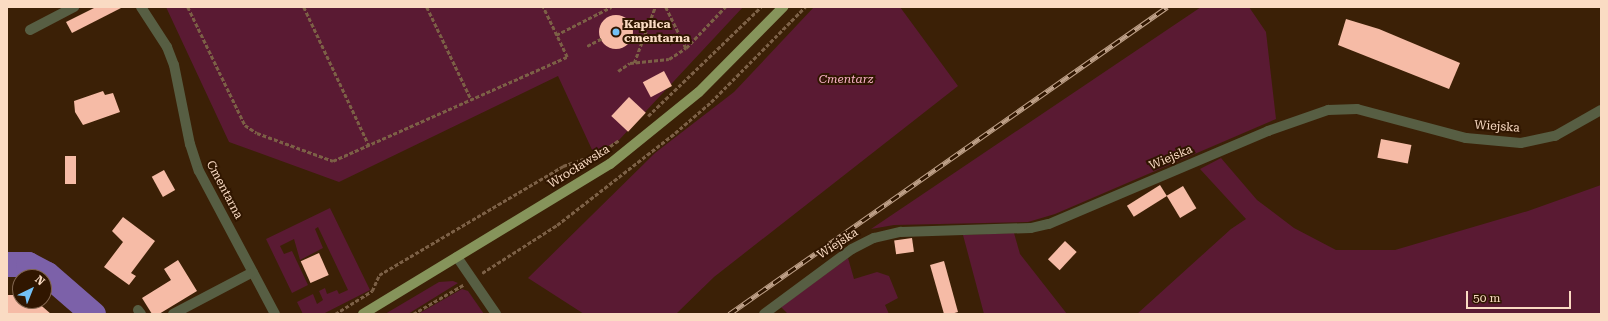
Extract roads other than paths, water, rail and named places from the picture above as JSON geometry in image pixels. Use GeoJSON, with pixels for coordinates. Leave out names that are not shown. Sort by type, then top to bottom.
{"type":"FeatureCollection","features":[{"type":"Feature","properties":{"kind":"main road","name":"Wrocławska"},"geometry":{"type":"LineString","coordinates":[[363,314],[610,164],[699,92],[782,7]]}},
{"type":"Feature","properties":{"kind":"street"},"geometry":{"type":"LineString","coordinates":[[30,30],[74,7]]}},
{"type":"Feature","properties":{"kind":"street","name":"Cmentarna"},"geometry":{"type":"LineString","coordinates":[[141,7],[167,47],[174,65],[190,144],[199,171],[275,314]]}},
{"type":"Feature","properties":{"kind":"street","name":"Wiejska"},"geometry":{"type":"LineString","coordinates":[[764,314],[852,249],[874,238],[901,232],[1031,228],[1050,224],[1301,118],[1345,107],[1466,138],[1521,143],[1555,136],[1578,126],[1601,110]]}},
{"type":"Feature","properties":{"kind":"street"},"geometry":{"type":"LineString","coordinates":[[457,257],[496,314]]}},
{"type":"Feature","properties":{"kind":"street"},"geometry":{"type":"LineString","coordinates":[[180,312],[253,272]]}},
{"type":"Feature","properties":{"kind":"waterway"},"geometry":{"type":"LineString","coordinates":[[7,264],[28,264],[47,274],[93,314]]}},
{"type":"Feature","properties":{"kind":"railway"},"geometry":{"type":"LineString","coordinates":[[729,314],[1167,7]]}},
{"type":"Feature","properties":{"kind":"place","name":"Kaplica cmentarna"},"geometry":{"type":"Point","coordinates":[616,32]}},
{"type":"Feature","properties":{"kind":"park label","name":"Cmentarz"},"geometry":{"type":"Point","coordinates":[846,80]}}]}
